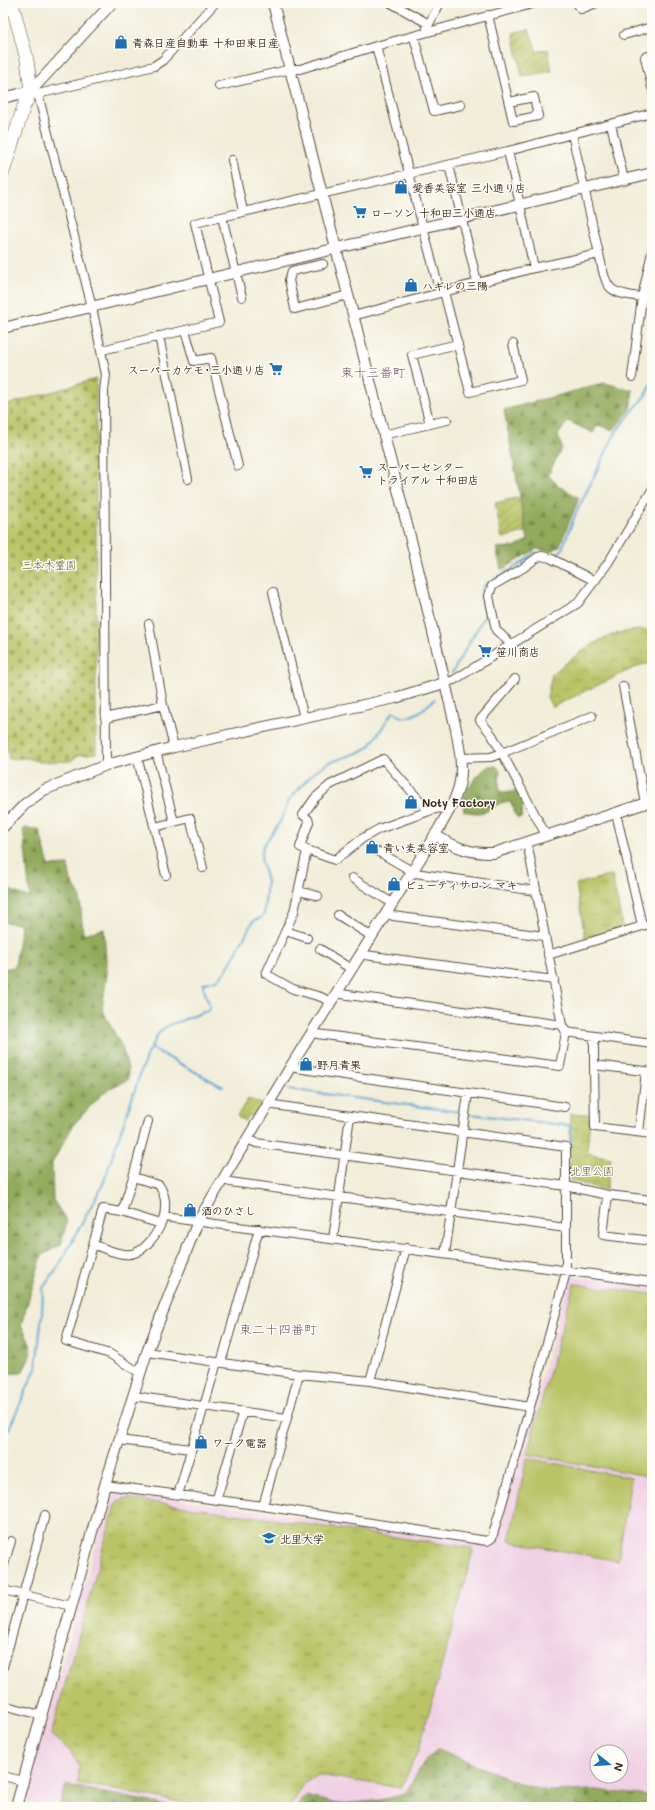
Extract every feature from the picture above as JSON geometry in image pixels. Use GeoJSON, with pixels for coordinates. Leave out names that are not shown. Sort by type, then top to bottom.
{"type":"FeatureCollection","features":[{"type":"Feature","properties":{"kind":"highway"},"geometry":{"type":"LineString","coordinates":[[3,172],[24,106],[34,93],[12,3]]}},
{"type":"Feature","properties":{"kind":"street"},"geometry":{"type":"LineString","coordinates":[[34,93],[112,3]]}},
{"type":"Feature","properties":{"kind":"street"},"geometry":{"type":"LineString","coordinates":[[3,98],[34,93],[154,66],[163,60],[215,3]]}},
{"type":"Feature","properties":{"kind":"street"},"geometry":{"type":"LineString","coordinates":[[16,1807],[105,1485],[146,1352],[198,1221],[291,1066],[449,812],[460,781],[460,758],[456,729],[414,552],[273,3]]}},
{"type":"Feature","properties":{"kind":"street"},"geometry":{"type":"LineString","coordinates":[[391,3],[429,24]]}},
{"type":"Feature","properties":{"kind":"street"},"geometry":{"type":"LineString","coordinates":[[426,33],[440,3]]}},
{"type":"Feature","properties":{"kind":"street"},"geometry":{"type":"LineString","coordinates":[[219,86],[291,69],[300,69],[376,46],[536,3]]}},
{"type":"Feature","properties":{"kind":"street"},"geometry":{"type":"LineString","coordinates":[[577,3],[581,9],[596,3]]}},
{"type":"Feature","properties":{"kind":"street"},"geometry":{"type":"LineString","coordinates":[[488,16],[509,102]]}},
{"type":"Feature","properties":{"kind":"street"},"geometry":{"type":"LineString","coordinates":[[624,35],[652,27]]}},
{"type":"Feature","properties":{"kind":"street"},"geometry":{"type":"LineString","coordinates":[[414,37],[434,111],[462,105]]}},
{"type":"Feature","properties":{"kind":"street"},"geometry":{"type":"LineString","coordinates":[[376,46],[423,228],[458,344],[470,392],[521,380],[513,344]]}},
{"type":"Feature","properties":{"kind":"street"},"geometry":{"type":"LineString","coordinates":[[652,55],[645,57],[652,88]]}},
{"type":"Feature","properties":{"kind":"street"},"geometry":{"type":"LineString","coordinates":[[34,93],[92,307],[106,375],[104,391],[106,765]]}},
{"type":"Feature","properties":{"kind":"street"},"geometry":{"type":"LineString","coordinates":[[102,350],[219,322],[195,223],[508,150],[652,113]]}},
{"type":"Feature","properties":{"kind":"street"},"geometry":{"type":"LineString","coordinates":[[611,124],[624,180]]}},
{"type":"Feature","properties":{"kind":"street"},"geometry":{"type":"LineString","coordinates":[[572,134],[599,254],[608,285],[612,291],[623,295],[642,297]]}},
{"type":"Feature","properties":{"kind":"street"},"geometry":{"type":"LineString","coordinates":[[508,150],[534,268]]}},
{"type":"Feature","properties":{"kind":"street"},"geometry":{"type":"LineString","coordinates":[[232,160],[243,211]]}},
{"type":"Feature","properties":{"kind":"street"},"geometry":{"type":"LineString","coordinates":[[449,164],[477,282]]}},
{"type":"Feature","properties":{"kind":"street"},"geometry":{"type":"LineString","coordinates":[[3,328],[236,274],[652,173]]}},
{"type":"Feature","properties":{"kind":"street"},"geometry":{"type":"LineString","coordinates":[[222,217],[242,297]]}},
{"type":"Feature","properties":{"kind":"street"},"geometry":{"type":"LineString","coordinates":[[632,377],[642,297],[652,252]]}},
{"type":"Feature","properties":{"kind":"street"},"geometry":{"type":"LineString","coordinates":[[353,316],[477,282],[599,254]]}},
{"type":"Feature","properties":{"kind":"street"},"geometry":{"type":"LineString","coordinates":[[323,264],[292,271],[289,280],[295,309],[348,295]]}},
{"type":"Feature","properties":{"kind":"street"},"geometry":{"type":"LineString","coordinates":[[185,330],[194,361],[211,358],[238,466]]}},
{"type":"Feature","properties":{"kind":"street"},"geometry":{"type":"LineString","coordinates":[[159,336],[188,479]]}},
{"type":"Feature","properties":{"kind":"street"},"geometry":{"type":"LineString","coordinates":[[430,424],[412,356],[458,344]]}},
{"type":"Feature","properties":{"kind":"street"},"geometry":{"type":"LineString","coordinates":[[383,435],[447,420]]}},
{"type":"Feature","properties":{"kind":"street"},"geometry":{"type":"LineString","coordinates":[[3,827],[25,804],[44,790],[106,765],[156,751],[395,698],[454,680],[578,604],[595,581],[652,490]]}},
{"type":"Feature","properties":{"kind":"street"},"geometry":{"type":"LineString","coordinates":[[512,645],[496,630],[489,596],[492,586],[523,568],[538,557],[542,556],[550,558],[595,581]]}},
{"type":"Feature","properties":{"kind":"street"},"geometry":{"type":"LineString","coordinates":[[273,592],[304,718]]}},
{"type":"Feature","properties":{"kind":"street"},"geometry":{"type":"LineString","coordinates":[[149,624],[163,705],[174,747]]}},
{"type":"Feature","properties":{"kind":"street"},"geometry":{"type":"LineString","coordinates":[[515,679],[480,720],[492,735],[546,835]]}},
{"type":"Feature","properties":{"kind":"street"},"geometry":{"type":"LineString","coordinates":[[435,835],[460,849],[473,853],[494,853],[648,802],[623,686]]}},
{"type":"Feature","properties":{"kind":"street"},"geometry":{"type":"LineString","coordinates":[[105,718],[163,705]]}},
{"type":"Feature","properties":{"kind":"street"},"geometry":{"type":"LineString","coordinates":[[460,758],[491,757],[592,716]]}},
{"type":"Feature","properties":{"kind":"street"},"geometry":{"type":"LineString","coordinates":[[156,751],[174,822]]}},
{"type":"Feature","properties":{"kind":"street"},"geometry":{"type":"LineString","coordinates":[[137,756],[166,875]]}},
{"type":"Feature","properties":{"kind":"street"},"geometry":{"type":"LineString","coordinates":[[429,811],[383,759],[330,785],[315,798],[303,815],[309,822],[300,846],[335,860],[363,838],[379,829],[440,808],[449,812]]}},
{"type":"Feature","properties":{"kind":"street"},"geometry":{"type":"LineString","coordinates":[[616,813],[642,925]]}},
{"type":"Feature","properties":{"kind":"street"},"geometry":{"type":"LineString","coordinates":[[155,827],[190,818],[203,868]]}},
{"type":"Feature","properties":{"kind":"street"},"geometry":{"type":"LineString","coordinates":[[313,1032],[324,1035],[560,1066],[564,1028],[544,936],[527,842]]}},
{"type":"Feature","properties":{"kind":"street"},"geometry":{"type":"LineString","coordinates":[[307,850],[294,912],[266,974],[293,990],[321,997],[331,1002]]}},
{"type":"Feature","properties":{"kind":"street"},"geometry":{"type":"LineString","coordinates":[[379,852],[415,873],[536,891]]}},
{"type":"Feature","properties":{"kind":"street"},"geometry":{"type":"LineString","coordinates":[[352,878],[392,903]]}},
{"type":"Feature","properties":{"kind":"street"},"geometry":{"type":"LineString","coordinates":[[299,891],[318,896]]}},
{"type":"Feature","properties":{"kind":"street"},"geometry":{"type":"LineString","coordinates":[[386,912],[393,916],[544,936]]}},
{"type":"Feature","properties":{"kind":"street"},"geometry":{"type":"LineString","coordinates":[[338,915],[371,936]]}},
{"type":"Feature","properties":{"kind":"street"},"geometry":{"type":"LineString","coordinates":[[548,955],[652,922]]}},
{"type":"Feature","properties":{"kind":"street"},"geometry":{"type":"LineString","coordinates":[[286,931],[307,938]]}},
{"type":"Feature","properties":{"kind":"street"},"geometry":{"type":"LineString","coordinates":[[320,949],[351,969]]}},
{"type":"Feature","properties":{"kind":"street"},"geometry":{"type":"LineString","coordinates":[[361,952],[365,955],[554,980]]}},
{"type":"Feature","properties":{"kind":"street"},"geometry":{"type":"LineString","coordinates":[[337,992],[341,994],[564,1028],[594,1036],[652,1044]]}},
{"type":"Feature","properties":{"kind":"street"},"geometry":{"type":"LineString","coordinates":[[594,1036],[595,1127],[652,1134]]}},
{"type":"Feature","properties":{"kind":"street"},"geometry":{"type":"LineString","coordinates":[[594,1065],[649,1072],[639,1132]]}},
{"type":"Feature","properties":{"kind":"street"},"geometry":{"type":"LineString","coordinates":[[291,1066],[468,1094],[565,1107]]}},
{"type":"Feature","properties":{"kind":"street"},"geometry":{"type":"LineString","coordinates":[[445,1254],[468,1094]]}},
{"type":"Feature","properties":{"kind":"street"},"geometry":{"type":"LineString","coordinates":[[105,1485],[216,1501],[263,1506],[490,1540],[530,1407],[566,1272],[566,1147],[274,1105],[270,1103]]}},
{"type":"Feature","properties":{"kind":"street"},"geometry":{"type":"LineString","coordinates":[[333,1238],[350,1116]]}},
{"type":"Feature","properties":{"kind":"street"},"geometry":{"type":"LineString","coordinates":[[122,1212],[148,1121]]}},
{"type":"Feature","properties":{"kind":"street"},"geometry":{"type":"LineString","coordinates":[[248,1139],[256,1143],[456,1170],[566,1186],[608,1195],[652,1200]]}},
{"type":"Feature","properties":{"kind":"street"},"geometry":{"type":"LineString","coordinates":[[94,1245],[124,1254],[130,1254],[148,1244],[156,1234],[162,1220],[166,1203],[165,1195],[159,1185],[133,1177]]}},
{"type":"Feature","properties":{"kind":"street"},"geometry":{"type":"LineString","coordinates":[[223,1179],[230,1182],[566,1228]]}},
{"type":"Feature","properties":{"kind":"street"},"geometry":{"type":"LineString","coordinates":[[608,1195],[603,1235],[652,1241]]}},
{"type":"Feature","properties":{"kind":"street"},"geometry":{"type":"LineString","coordinates":[[140,1373],[110,1354],[66,1341],[103,1209],[162,1220],[198,1221],[333,1238],[566,1272],[652,1282]]}},
{"type":"Feature","properties":{"kind":"street"},"geometry":{"type":"LineString","coordinates":[[178,1495],[259,1229]]}},
{"type":"Feature","properties":{"kind":"street"},"geometry":{"type":"LineString","coordinates":[[370,1382],[406,1248]]}},
{"type":"Feature","properties":{"kind":"street"},"geometry":{"type":"LineString","coordinates":[[146,1352],[300,1374],[370,1382],[530,1407]]}},
{"type":"Feature","properties":{"kind":"street"},"geometry":{"type":"LineString","coordinates":[[263,1506],[300,1374]]}},
{"type":"Feature","properties":{"kind":"street"},"geometry":{"type":"LineString","coordinates":[[133,1396],[287,1418]]}},
{"type":"Feature","properties":{"kind":"street"},"geometry":{"type":"LineString","coordinates":[[216,1501],[243,1411]]}},
{"type":"Feature","properties":{"kind":"street"},"geometry":{"type":"LineString","coordinates":[[119,1440],[191,1450]]}},
{"type":"Feature","properties":{"kind":"street"},"geometry":{"type":"LineString","coordinates":[[3,1667],[45,1515]]}},
{"type":"Feature","properties":{"kind":"street"},"geometry":{"type":"LineString","coordinates":[[3,1568],[11,1541]]}},
{"type":"Feature","properties":{"kind":"street"},"geometry":{"type":"LineString","coordinates":[[3,1590],[71,1606]]}},
{"type":"Feature","properties":{"kind":"street"},"geometry":{"type":"LineString","coordinates":[[3,1705],[41,1715]]}},
{"type":"Feature","properties":{"kind":"street"},"geometry":{"type":"LineString","coordinates":[[3,1776],[23,1781]]}},
{"type":"Feature","properties":{"kind":"shaded area","name":"北里大学"},"geometry":{"type":"Polygon","coordinates":[[[571,1276],[652,1286],[652,1807],[39,1807],[24,1802],[110,1493],[117,1490],[482,1544],[494,1544],[562,1303],[567,1279],[571,1276]]]}},
{"type":"Feature","properties":{"kind":"green space"},"geometry":{"type":"Polygon","coordinates":[[[529,29],[537,52],[548,49],[552,71],[522,77],[513,33],[529,29]]]}},
{"type":"Feature","properties":{"kind":"green space","name":"三本木霊園"},"geometry":{"type":"Polygon","coordinates":[[[96,379],[96,753],[78,755],[71,761],[40,762],[27,758],[9,759],[3,722],[3,406],[96,379]]]}},
{"type":"Feature","properties":{"kind":"green space"},"geometry":{"type":"Polygon","coordinates":[[[604,383],[633,390],[630,410],[613,430],[598,425],[593,433],[568,421],[558,435],[562,448],[548,475],[559,486],[579,498],[559,547],[551,551],[536,549],[501,569],[496,548],[514,547],[528,540],[504,410],[604,383]]]}},
{"type":"Feature","properties":{"kind":"green space"},"geometry":{"type":"Polygon","coordinates":[[[520,497],[525,532],[502,538],[495,503],[520,497]]]}},
{"type":"Feature","properties":{"kind":"green space"},"geometry":{"type":"Polygon","coordinates":[[[636,630],[652,630],[652,663],[640,665],[552,707],[547,697],[552,674],[587,648],[610,636],[636,630]]]}},
{"type":"Feature","properties":{"kind":"green space"},"geometry":{"type":"Polygon","coordinates":[[[489,766],[496,766],[500,771],[499,788],[501,792],[505,793],[516,791],[520,797],[522,803],[522,817],[518,818],[514,814],[514,808],[510,802],[500,803],[481,813],[464,811],[464,798],[470,786],[479,774],[489,766]]]}},
{"type":"Feature","properties":{"kind":"green space"},"geometry":{"type":"Polygon","coordinates":[[[23,828],[39,829],[49,866],[68,865],[71,881],[80,896],[83,934],[104,929],[107,975],[102,1009],[122,1047],[128,1069],[128,1080],[103,1093],[74,1124],[52,1163],[53,1200],[67,1221],[61,1245],[42,1255],[21,1325],[30,1344],[31,1353],[29,1358],[22,1373],[5,1374],[3,1378],[3,969],[15,967],[21,924],[3,922],[3,887],[30,898],[23,828]]]}},
{"type":"Feature","properties":{"kind":"green space"},"geometry":{"type":"Polygon","coordinates":[[[612,875],[623,929],[585,938],[576,884],[612,875]]]}},
{"type":"Feature","properties":{"kind":"green space"},"geometry":{"type":"Polygon","coordinates":[[[248,1099],[262,1104],[253,1117],[249,1115],[245,1121],[237,1116],[248,1099]]]}},
{"type":"Feature","properties":{"kind":"green space","name":"北里公園"},"geometry":{"type":"Polygon","coordinates":[[[570,1114],[590,1114],[587,1153],[611,1158],[606,1190],[569,1180],[570,1114]]]}},
{"type":"Feature","properties":{"kind":"green space"},"geometry":{"type":"Polygon","coordinates":[[[574,1284],[652,1294],[652,1477],[527,1454],[574,1284]]]}},
{"type":"Feature","properties":{"kind":"green space"},"geometry":{"type":"Polygon","coordinates":[[[527,1458],[631,1478],[618,1561],[509,1541],[527,1458]]]}},
{"type":"Feature","properties":{"kind":"green space"},"geometry":{"type":"Polygon","coordinates":[[[125,1498],[471,1548],[473,1551],[419,1749],[401,1788],[318,1775],[305,1783],[293,1802],[287,1807],[207,1807],[78,1783],[79,1766],[70,1751],[51,1735],[114,1508],[118,1501],[125,1498]]]}},
{"type":"Feature","properties":{"kind":"green space"},"geometry":{"type":"Polygon","coordinates":[[[438,1749],[521,1784],[547,1791],[596,1790],[649,1796],[652,1797],[652,1807],[295,1807],[305,1796],[338,1804],[376,1801],[405,1794],[425,1760],[438,1749]]]}},
{"type":"Feature","properties":{"kind":"green space"},"geometry":{"type":"Polygon","coordinates":[[[66,1785],[175,1807],[59,1807],[66,1785]]]}},
{"type":"Feature","properties":{"kind":"waterway"},"geometry":{"type":"LineString","coordinates":[[551,555],[556,555],[561,551],[576,513],[617,430],[645,396],[652,382]]}},
{"type":"Feature","properties":{"kind":"waterway"},"geometry":{"type":"LineString","coordinates":[[452,673],[485,615],[481,595],[483,588],[486,584],[522,563],[534,553],[541,553]]}},
{"type":"Feature","properties":{"kind":"waterway"},"geometry":{"type":"LineString","coordinates":[[3,1442],[36,1368],[42,1314],[43,1288],[60,1264],[103,1184],[147,1054],[160,1031],[169,1025],[207,1011],[210,1007],[203,987],[204,983],[217,980],[226,971],[253,921],[261,918],[264,914],[267,881],[261,859],[263,846],[280,822],[289,800],[314,772],[328,763],[363,751],[370,746],[392,713],[395,712],[402,718],[412,716],[420,712],[435,699]]}},
{"type":"Feature","properties":{"kind":"waterway"},"geometry":{"type":"LineString","coordinates":[[151,1048],[223,1087]]}},
{"type":"Feature","properties":{"kind":"waterway"},"geometry":{"type":"LineString","coordinates":[[287,1089],[460,1112]]}},
{"type":"Feature","properties":{"kind":"waterway"},"geometry":{"type":"LineString","coordinates":[[469,1114],[571,1126],[571,1145]]}},
{"type":"Feature","properties":{"kind":"waterway"},"geometry":{"type":"LineString","coordinates":[[3,1804],[8,1806]]}},
{"type":"Feature","properties":{"kind":"place","name":"青森日産自動車 十和田東日産"},"geometry":{"type":"Point","coordinates":[121,42]}},
{"type":"Feature","properties":{"kind":"place","name":"愛香美容室 三小通り店"},"geometry":{"type":"Point","coordinates":[401,187]}},
{"type":"Feature","properties":{"kind":"place","name":"ローソン 十和田三小通店"},"geometry":{"type":"Point","coordinates":[360,212]}},
{"type":"Feature","properties":{"kind":"place","name":"ハギレの三陽"},"geometry":{"type":"Point","coordinates":[411,285]}},
{"type":"Feature","properties":{"kind":"place","name":"スーパーカケモ･三小通り店"},"geometry":{"type":"Point","coordinates":[276,369]}},
{"type":"Feature","properties":{"kind":"place","name":"スーパーセンター トライアル 十和田店"},"geometry":{"type":"Point","coordinates":[366,472]}},
{"type":"Feature","properties":{"kind":"place","name":"笹川商店"},"geometry":{"type":"Point","coordinates":[485,651]}},
{"type":"Feature","properties":{"kind":"place","name":"Noty Factory"},"geometry":{"type":"Point","coordinates":[411,802]}},
{"type":"Feature","properties":{"kind":"place","name":"青い麦美容室"},"geometry":{"type":"Point","coordinates":[372,847]}},
{"type":"Feature","properties":{"kind":"place","name":"ビューティサロン マキ"},"geometry":{"type":"Point","coordinates":[394,884]}},
{"type":"Feature","properties":{"kind":"place","name":"野月青果"},"geometry":{"type":"Point","coordinates":[306,1064]}},
{"type":"Feature","properties":{"kind":"place","name":"酒のひさし"},"geometry":{"type":"Point","coordinates":[190,1210]}},
{"type":"Feature","properties":{"kind":"place","name":"ワーク電器"},"geometry":{"type":"Point","coordinates":[201,1442]}},
{"type":"Feature","properties":{"kind":"place","name":"北里大学"},"geometry":{"type":"Point","coordinates":[269,1538]}},
{"type":"Feature","properties":{"kind":"district","name":"東十三番町"},"geometry":{"type":"Point","coordinates":[373,371]}},
{"type":"Feature","properties":{"kind":"district","name":"東二十四番町"},"geometry":{"type":"Point","coordinates":[278,1328]}}]}
